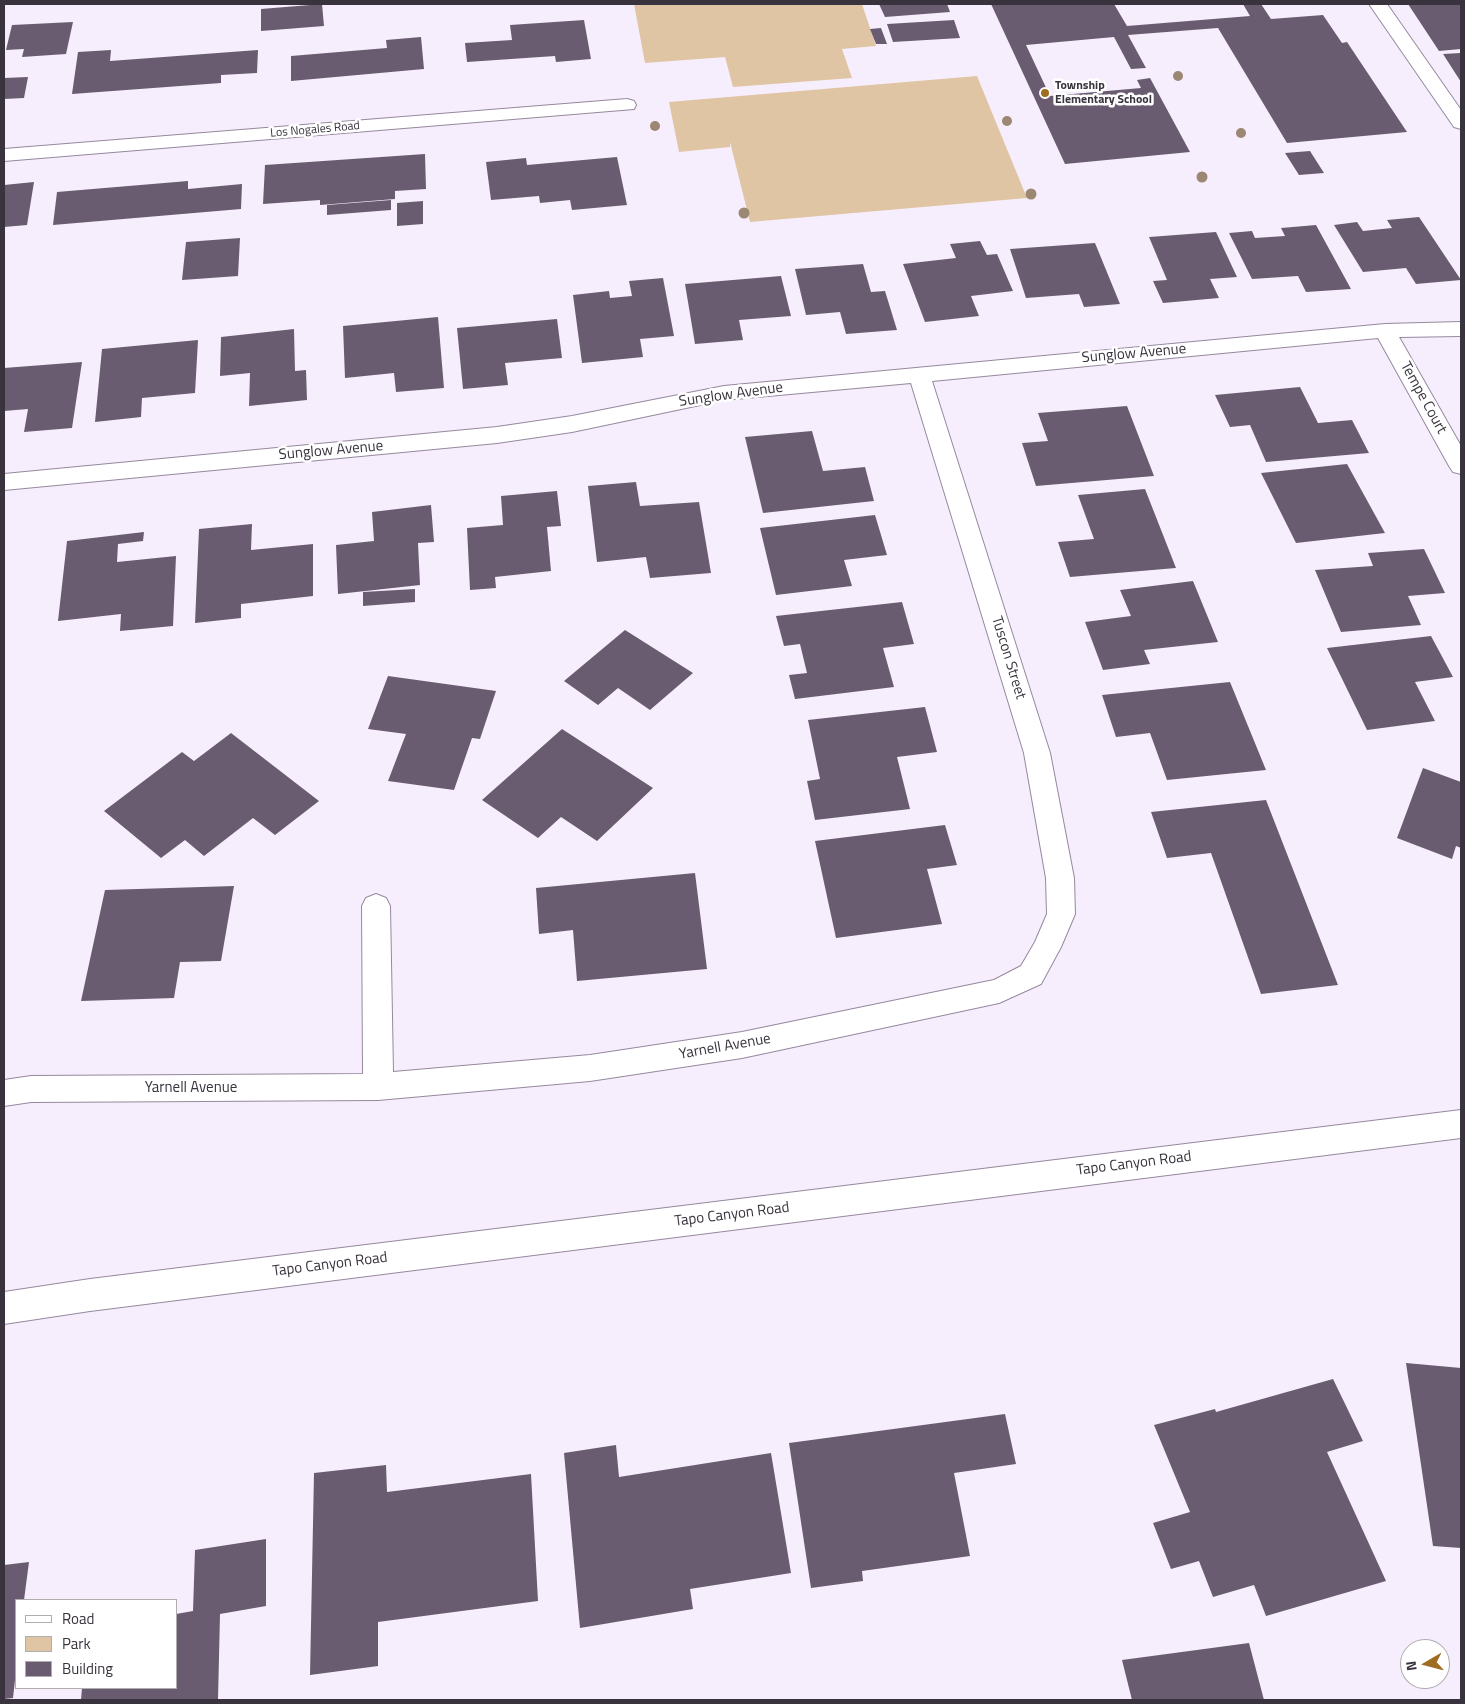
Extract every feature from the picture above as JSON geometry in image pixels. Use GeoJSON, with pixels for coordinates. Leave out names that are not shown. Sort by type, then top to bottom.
{"type":"FeatureCollection","features":[{"type":"Feature","properties":{"kind":"street"},"geometry":{"type":"LineString","coordinates":[[1378,4],[1461,123]]}},
{"type":"Feature","properties":{"kind":"street","name":"Los Nogales Road"},"geometry":{"type":"LineString","coordinates":[[4,154],[627,105]]}},
{"type":"Feature","properties":{"kind":"street","name":"Sunglow Avenue"},"geometry":{"type":"LineString","coordinates":[[4,482],[498,436],[572,424],[724,393],[1385,331],[1461,329]]}},
{"type":"Feature","properties":{"kind":"street","name":"Tempe Court"},"geometry":{"type":"LineString","coordinates":[[1385,331],[1461,466]]}},
{"type":"Feature","properties":{"kind":"street","name":"Tuscon Street"},"geometry":{"type":"LineString","coordinates":[[919,374],[1037,753],[1060,878],[1061,914],[1048,947]]}},
{"type":"Feature","properties":{"kind":"street"},"geometry":{"type":"LineString","coordinates":[[376,906],[378,1087]]}},
{"type":"Feature","properties":{"kind":"street","name":"Yarnell Avenue"},"geometry":{"type":"LineString","coordinates":[[4,1093],[31,1089],[378,1087],[590,1068],[742,1045],[999,991],[1031,975],[1048,947]]}},
{"type":"Feature","properties":{"kind":"street","name":"Tapo Canyon Road"},"geometry":{"type":"LineString","coordinates":[[4,1308],[99,1294],[1461,1124]]}},
{"type":"Feature","properties":{"kind":"green space"},"geometry":{"type":"Polygon","coordinates":[[[634,4],[862,4],[876,46],[842,49],[852,78],[733,87],[725,57],[645,63],[634,4]]]}},
{"type":"Feature","properties":{"kind":"green space"},"geometry":{"type":"Polygon","coordinates":[[[977,76],[1027,198],[750,222],[730,142],[730,147],[679,152],[669,102],[977,76]]]}},
{"type":"Feature","properties":{"kind":"building"},"geometry":{"type":"Polygon","coordinates":[[[322,4],[324,26],[261,31],[261,9],[322,4]]]}},
{"type":"Feature","properties":{"kind":"building"},"geometry":{"type":"Polygon","coordinates":[[[879,4],[947,4],[950,12],[885,17],[879,4]]]}},
{"type":"Feature","properties":{"kind":"building"},"geometry":{"type":"Polygon","coordinates":[[[991,4],[1114,4],[1127,26],[1250,16],[1243,4],[1261,4],[1271,19],[1323,15],[1342,43],[1347,42],[1407,132],[1287,143],[1218,28],[1128,35],[1146,68],[1131,69],[1114,37],[1026,45],[1050,96],[1141,88],[1137,80],[1150,78],[1190,152],[1065,164],[991,4]]]}},
{"type":"Feature","properties":{"kind":"building"},"geometry":{"type":"Polygon","coordinates":[[[1408,4],[1461,4],[1461,49],[1439,51],[1408,4]]]}},
{"type":"Feature","properties":{"kind":"building"},"geometry":{"type":"Polygon","coordinates":[[[584,20],[591,59],[556,62],[555,56],[467,62],[465,43],[512,40],[510,25],[584,20]]]}},
{"type":"Feature","properties":{"kind":"building"},"geometry":{"type":"Polygon","coordinates":[[[954,20],[960,38],[893,42],[887,24],[954,20]]]}},
{"type":"Feature","properties":{"kind":"building"},"geometry":{"type":"Polygon","coordinates":[[[73,22],[66,54],[22,57],[24,49],[6,50],[12,25],[73,22]]]}},
{"type":"Feature","properties":{"kind":"building"},"geometry":{"type":"Polygon","coordinates":[[[881,28],[887,44],[876,44],[870,29],[881,28]]]}},
{"type":"Feature","properties":{"kind":"building"},"geometry":{"type":"Polygon","coordinates":[[[421,37],[424,69],[291,81],[291,56],[387,48],[386,40],[421,37]]]}},
{"type":"Feature","properties":{"kind":"building"},"geometry":{"type":"Polygon","coordinates":[[[111,50],[110,61],[258,50],[257,73],[221,75],[221,83],[72,94],[78,52],[111,50]]]}},
{"type":"Feature","properties":{"kind":"building"},"geometry":{"type":"Polygon","coordinates":[[[1461,53],[1461,82],[1443,54],[1461,53]]]}},
{"type":"Feature","properties":{"kind":"building"},"geometry":{"type":"Polygon","coordinates":[[[28,77],[24,98],[4,99],[4,78],[28,77]]]}},
{"type":"Feature","properties":{"kind":"building"},"geometry":{"type":"Polygon","coordinates":[[[1310,151],[1324,173],[1299,175],[1285,153],[1310,151]]]}},
{"type":"Feature","properties":{"kind":"building"},"geometry":{"type":"Polygon","coordinates":[[[425,154],[426,189],[395,191],[395,199],[320,205],[320,200],[263,204],[265,165],[425,154]]]}},
{"type":"Feature","properties":{"kind":"building"},"geometry":{"type":"Polygon","coordinates":[[[617,157],[627,205],[572,210],[570,200],[540,203],[539,196],[491,200],[486,162],[526,158],[527,165],[617,157]]]}},
{"type":"Feature","properties":{"kind":"building"},"geometry":{"type":"Polygon","coordinates":[[[188,181],[188,189],[242,184],[241,209],[53,225],[57,192],[188,181]]]}},
{"type":"Feature","properties":{"kind":"building"},"geometry":{"type":"Polygon","coordinates":[[[34,182],[27,225],[4,227],[4,185],[34,182]]]}},
{"type":"Feature","properties":{"kind":"building"},"geometry":{"type":"Polygon","coordinates":[[[391,200],[391,210],[327,215],[327,205],[391,200]]]}},
{"type":"Feature","properties":{"kind":"building"},"geometry":{"type":"Polygon","coordinates":[[[423,201],[423,224],[397,226],[397,203],[423,201]]]}},
{"type":"Feature","properties":{"kind":"building"},"geometry":{"type":"Polygon","coordinates":[[[1419,217],[1461,280],[1416,284],[1406,268],[1363,272],[1334,225],[1357,222],[1363,231],[1392,228],[1387,220],[1419,217]]]}},
{"type":"Feature","properties":{"kind":"building"},"geometry":{"type":"Polygon","coordinates":[[[1316,225],[1351,289],[1306,292],[1298,276],[1252,279],[1229,233],[1252,231],[1255,238],[1285,236],[1281,228],[1316,225]]]}},
{"type":"Feature","properties":{"kind":"building"},"geometry":{"type":"Polygon","coordinates":[[[1216,232],[1237,277],[1210,279],[1219,298],[1163,303],[1153,281],[1167,280],[1149,237],[1216,232]]]}},
{"type":"Feature","properties":{"kind":"building"},"geometry":{"type":"Polygon","coordinates":[[[240,238],[238,276],[182,280],[186,242],[240,238]]]}},
{"type":"Feature","properties":{"kind":"building"},"geometry":{"type":"Polygon","coordinates":[[[980,241],[987,255],[997,254],[1013,291],[971,296],[979,316],[925,322],[903,264],[956,258],[950,244],[980,241]]]}},
{"type":"Feature","properties":{"kind":"building"},"geometry":{"type":"Polygon","coordinates":[[[1095,243],[1120,304],[1084,307],[1079,294],[1026,298],[1010,249],[1095,243]]]}},
{"type":"Feature","properties":{"kind":"building"},"geometry":{"type":"Polygon","coordinates":[[[863,264],[871,292],[885,291],[897,330],[846,334],[840,312],[806,315],[795,269],[863,264]]]}},
{"type":"Feature","properties":{"kind":"building"},"geometry":{"type":"Polygon","coordinates":[[[781,276],[791,316],[739,320],[743,340],[695,344],[685,284],[781,276]]]}},
{"type":"Feature","properties":{"kind":"building"},"geometry":{"type":"Polygon","coordinates":[[[663,278],[674,336],[640,339],[643,357],[582,363],[573,295],[609,291],[610,298],[632,296],[629,281],[663,278]]]}},
{"type":"Feature","properties":{"kind":"building"},"geometry":{"type":"Polygon","coordinates":[[[438,317],[444,388],[396,392],[394,373],[345,378],[343,326],[438,317]]]}},
{"type":"Feature","properties":{"kind":"building"},"geometry":{"type":"Polygon","coordinates":[[[557,319],[562,358],[505,363],[508,385],[463,389],[457,328],[557,319]]]}},
{"type":"Feature","properties":{"kind":"building"},"geometry":{"type":"Polygon","coordinates":[[[294,329],[295,371],[306,370],[307,400],[249,406],[250,373],[220,376],[221,337],[294,329]]]}},
{"type":"Feature","properties":{"kind":"building"},"geometry":{"type":"Polygon","coordinates":[[[198,340],[195,393],[142,398],[141,417],[95,422],[102,349],[198,340]]]}},
{"type":"Feature","properties":{"kind":"building"},"geometry":{"type":"Polygon","coordinates":[[[82,362],[72,428],[24,432],[28,409],[4,411],[4,368],[82,362]]]}},
{"type":"Feature","properties":{"kind":"building"},"geometry":{"type":"Polygon","coordinates":[[[1300,387],[1318,423],[1352,420],[1369,453],[1266,462],[1250,425],[1230,427],[1215,395],[1300,387]]]}},
{"type":"Feature","properties":{"kind":"building"},"geometry":{"type":"Polygon","coordinates":[[[1127,406],[1154,476],[1036,486],[1022,443],[1048,441],[1038,413],[1127,406]]]}},
{"type":"Feature","properties":{"kind":"building"},"geometry":{"type":"Polygon","coordinates":[[[812,431],[823,471],[865,467],[874,501],[763,513],[745,437],[812,431]]]}},
{"type":"Feature","properties":{"kind":"building"},"geometry":{"type":"Polygon","coordinates":[[[1347,464],[1385,533],[1296,543],[1261,473],[1347,464]]]}},
{"type":"Feature","properties":{"kind":"building"},"geometry":{"type":"Polygon","coordinates":[[[636,482],[640,506],[699,502],[711,573],[650,578],[646,557],[597,562],[588,486],[636,482]]]}},
{"type":"Feature","properties":{"kind":"building"},"geometry":{"type":"Polygon","coordinates":[[[1145,489],[1176,568],[1070,577],[1058,542],[1094,539],[1078,495],[1145,489]]]}},
{"type":"Feature","properties":{"kind":"building"},"geometry":{"type":"Polygon","coordinates":[[[557,491],[561,526],[547,527],[551,571],[495,577],[496,588],[470,590],[467,528],[503,525],[501,496],[557,491]]]}},
{"type":"Feature","properties":{"kind":"building"},"geometry":{"type":"Polygon","coordinates":[[[431,505],[434,542],[418,543],[420,585],[338,594],[336,545],[374,541],[372,512],[431,505]]]}},
{"type":"Feature","properties":{"kind":"building"},"geometry":{"type":"Polygon","coordinates":[[[875,515],[887,555],[844,560],[852,586],[776,595],[760,528],[875,515]]]}},
{"type":"Feature","properties":{"kind":"building"},"geometry":{"type":"Polygon","coordinates":[[[252,524],[251,550],[313,544],[313,596],[241,604],[241,618],[195,623],[199,529],[252,524]]]}},
{"type":"Feature","properties":{"kind":"building"},"geometry":{"type":"Polygon","coordinates":[[[144,532],[143,541],[118,544],[117,562],[176,556],[173,626],[120,631],[121,614],[58,621],[67,541],[144,532]]]}},
{"type":"Feature","properties":{"kind":"building"},"geometry":{"type":"Polygon","coordinates":[[[1424,549],[1445,593],[1408,596],[1421,625],[1341,632],[1315,570],[1373,566],[1368,553],[1424,549]]]}},
{"type":"Feature","properties":{"kind":"building"},"geometry":{"type":"Polygon","coordinates":[[[1193,581],[1218,642],[1144,650],[1150,664],[1103,670],[1085,622],[1131,616],[1120,590],[1193,581]]]}},
{"type":"Feature","properties":{"kind":"building"},"geometry":{"type":"Polygon","coordinates":[[[415,589],[415,602],[363,606],[363,592],[415,589]]]}},
{"type":"Feature","properties":{"kind":"building"},"geometry":{"type":"Polygon","coordinates":[[[902,602],[914,644],[883,648],[894,687],[795,699],[789,675],[807,673],[800,644],[784,646],[776,616],[902,602]]]}},
{"type":"Feature","properties":{"kind":"building"},"geometry":{"type":"Polygon","coordinates":[[[625,630],[693,673],[650,710],[618,688],[598,705],[564,681],[625,630]]]}},
{"type":"Feature","properties":{"kind":"building"},"geometry":{"type":"Polygon","coordinates":[[[1431,636],[1453,677],[1415,682],[1435,721],[1367,730],[1327,648],[1431,636]]]}},
{"type":"Feature","properties":{"kind":"building"},"geometry":{"type":"Polygon","coordinates":[[[388,676],[496,691],[480,739],[472,738],[454,790],[388,781],[406,734],[368,729],[388,676]]]}},
{"type":"Feature","properties":{"kind":"building"},"geometry":{"type":"Polygon","coordinates":[[[1230,682],[1266,770],[1167,780],[1150,733],[1116,737],[1102,695],[1230,682]]]}},
{"type":"Feature","properties":{"kind":"building"},"geometry":{"type":"Polygon","coordinates":[[[925,707],[937,752],[897,757],[910,809],[815,820],[807,781],[820,779],[808,720],[925,707]]]}},
{"type":"Feature","properties":{"kind":"building"},"geometry":{"type":"Polygon","coordinates":[[[562,729],[653,788],[597,841],[561,817],[538,838],[482,800],[562,729]]]}},
{"type":"Feature","properties":{"kind":"building"},"geometry":{"type":"Polygon","coordinates":[[[231,733],[319,801],[275,835],[253,818],[204,856],[185,840],[161,858],[104,811],[182,752],[194,761],[231,733]]]}},
{"type":"Feature","properties":{"kind":"building"},"geometry":{"type":"Polygon","coordinates":[[[1423,768],[1461,782],[1461,848],[1456,846],[1452,859],[1397,838],[1423,768]]]}},
{"type":"Feature","properties":{"kind":"building"},"geometry":{"type":"Polygon","coordinates":[[[1266,800],[1338,985],[1261,994],[1211,853],[1167,858],[1151,812],[1266,800]]]}},
{"type":"Feature","properties":{"kind":"building"},"geometry":{"type":"Polygon","coordinates":[[[945,825],[957,865],[927,869],[942,924],[836,938],[815,841],[945,825]]]}},
{"type":"Feature","properties":{"kind":"building"},"geometry":{"type":"Polygon","coordinates":[[[695,873],[707,969],[577,981],[573,930],[539,934],[536,888],[695,873]]]}},
{"type":"Feature","properties":{"kind":"building"},"geometry":{"type":"Polygon","coordinates":[[[234,886],[221,961],[180,962],[174,998],[81,1001],[105,890],[234,886]]]}},
{"type":"Feature","properties":{"kind":"building"},"geometry":{"type":"Polygon","coordinates":[[[1406,1363],[1461,1368],[1461,1548],[1433,1546],[1406,1363]]]}},
{"type":"Feature","properties":{"kind":"building"},"geometry":{"type":"Polygon","coordinates":[[[1333,1379],[1363,1441],[1327,1452],[1386,1581],[1266,1616],[1254,1585],[1213,1597],[1199,1561],[1171,1569],[1153,1523],[1190,1512],[1154,1425],[1215,1409],[1216,1412],[1333,1379]]]}},
{"type":"Feature","properties":{"kind":"building"},"geometry":{"type":"Polygon","coordinates":[[[1005,1414],[1016,1464],[954,1473],[970,1556],[862,1571],[863,1581],[811,1588],[789,1443],[1005,1414]]]}},
{"type":"Feature","properties":{"kind":"building"},"geometry":{"type":"Polygon","coordinates":[[[616,1445],[619,1477],[771,1453],[791,1573],[690,1589],[693,1609],[580,1628],[564,1453],[616,1445]]]}},
{"type":"Feature","properties":{"kind":"building"},"geometry":{"type":"Polygon","coordinates":[[[386,1465],[387,1492],[531,1474],[538,1601],[378,1622],[378,1666],[310,1675],[314,1473],[386,1465]]]}},
{"type":"Feature","properties":{"kind":"building"},"geometry":{"type":"Polygon","coordinates":[[[266,1539],[266,1606],[220,1614],[218,1700],[81,1700],[82,1689],[178,1689],[178,1614],[193,1611],[195,1550],[266,1539]]]}},
{"type":"Feature","properties":{"kind":"building"},"geometry":{"type":"Polygon","coordinates":[[[29,1562],[24,1599],[15,1599],[15,1680],[13,1698],[4,1699],[4,1565],[29,1562]]]}},
{"type":"Feature","properties":{"kind":"building"},"geometry":{"type":"Polygon","coordinates":[[[1249,1643],[1264,1700],[1132,1700],[1122,1660],[1249,1643]]]}},
{"type":"Feature","properties":{"kind":"place","name":"Township Elementary School"},"geometry":{"type":"Point","coordinates":[1045,93]}}]}
